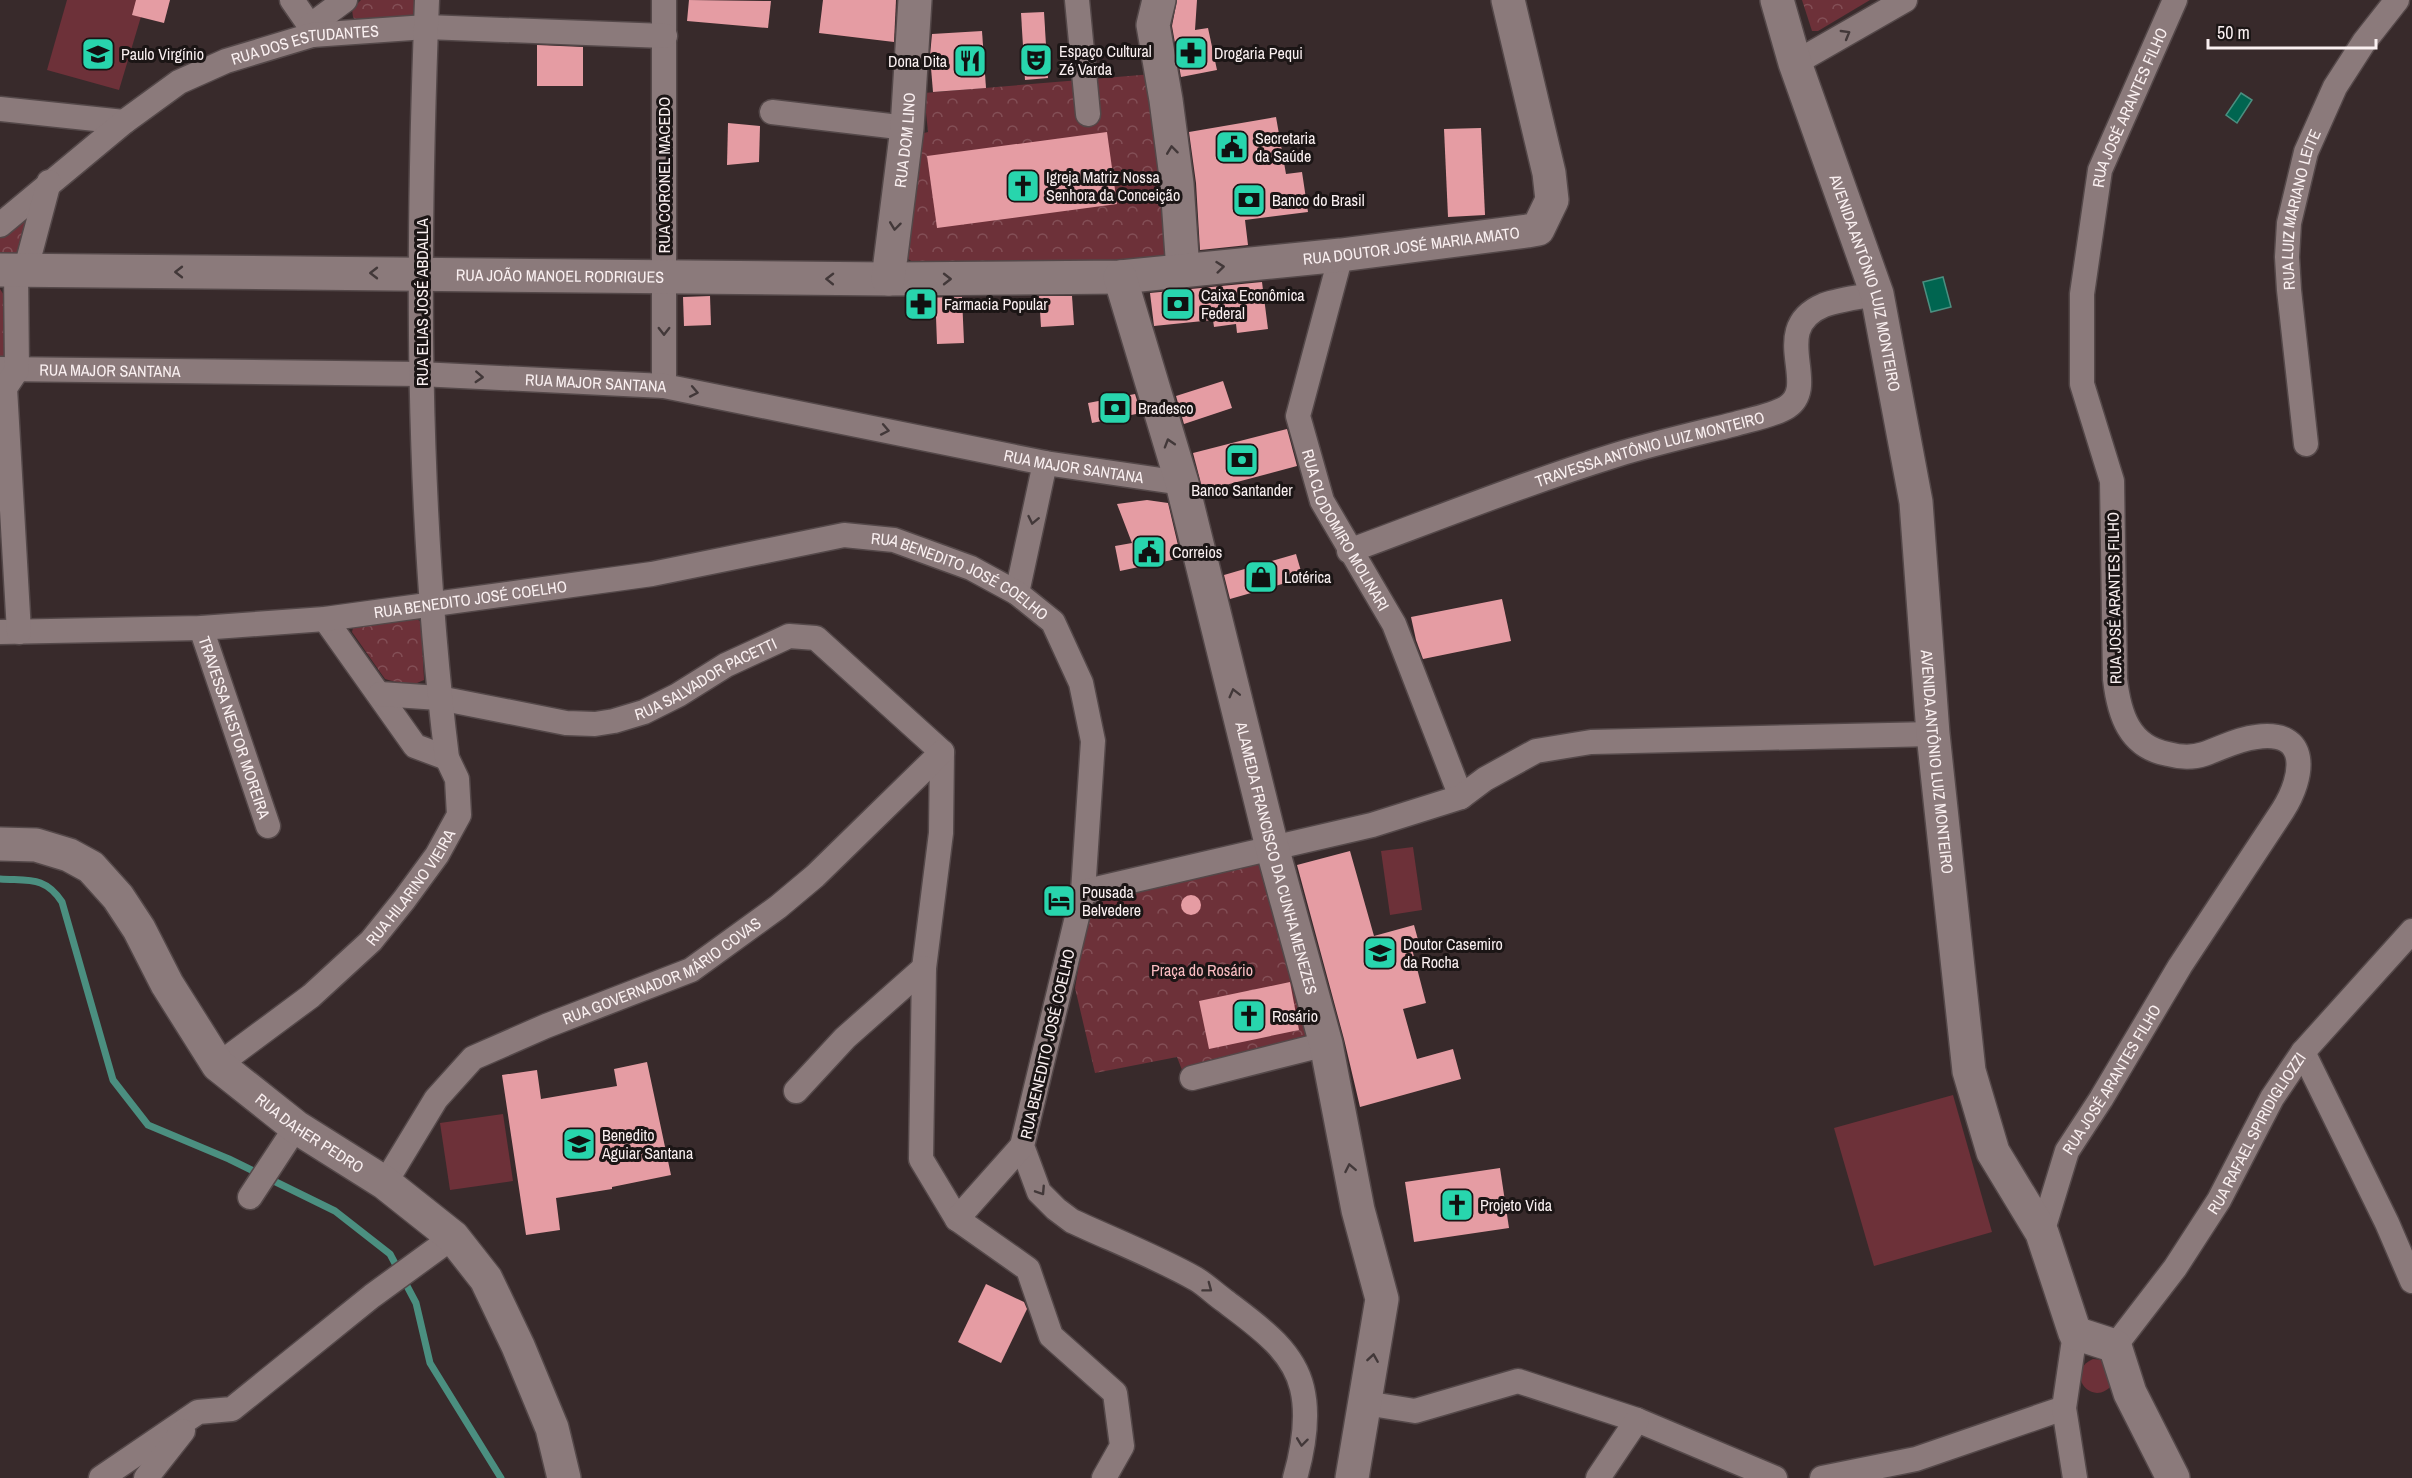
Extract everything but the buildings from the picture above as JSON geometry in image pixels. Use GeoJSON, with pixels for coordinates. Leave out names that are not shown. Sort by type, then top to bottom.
{"type":"FeatureCollection","features":[{"type":"Feature","properties":{"kind":"street"},"geometry":{"type":"LineString","coordinates":[[292,0],[311,30],[345,0]]}},
{"type":"Feature","properties":{"kind":"street","name":"RUA ELIAS JOSÉ ABDALLA"},"geometry":{"type":"LineString","coordinates":[[427,0],[420,375],[431,604]]}},
{"type":"Feature","properties":{"kind":"street","name":"RUA CORONEL MACEDO"},"geometry":{"type":"LineString","coordinates":[[664,0],[664,386]]}},
{"type":"Feature","properties":{"kind":"street","name":"RUA DOM LINO"},"geometry":{"type":"LineString","coordinates":[[888,279],[907,128],[915,0]]}},
{"type":"Feature","properties":{"kind":"street"},"geometry":{"type":"LineString","coordinates":[[1077,0],[1088,114]]}},
{"type":"Feature","properties":{"kind":"street"},"geometry":{"type":"LineString","coordinates":[[1159,0],[1153,25],[1167,100],[1184,271]]}},
{"type":"Feature","properties":{"kind":"street","name":"RUA DOUTOR JOSÉ MARIA AMATO"},"geometry":{"type":"LineString","coordinates":[[1120,278],[1341,255],[1538,229],[1552,200],[1550,173],[1508,0]]}},
{"type":"Feature","properties":{"kind":"street","name":"AVENIDA ANTÔNIO LUIZ MONTEIRO"},"geometry":{"type":"LineString","coordinates":[[1777,0],[1795,63],[1877,294],[1916,502],[1933,734],[1969,1071],[1993,1152],[2042,1233],[2075,1333]]}},
{"type":"Feature","properties":{"kind":"street"},"geometry":{"type":"LineString","coordinates":[[1795,63],[1905,0]]}},
{"type":"Feature","properties":{"kind":"street","name":"RUA JOSÉ ARANTES FILHO"},"geometry":{"type":"LineString","coordinates":[[2042,1233],[2067,1151],[2101,1099],[2180,966],[2294,793],[2299,772],[2293,744],[2287,739],[2273,735],[2236,741],[2202,755],[2158,753],[2143,746],[2132,733],[2117,700],[2112,481],[2082,384],[2082,294],[2100,170],[2175,0]]}},
{"type":"Feature","properties":{"kind":"street","name":"RUA LUIZ MARIANO LEITE"},"geometry":{"type":"LineString","coordinates":[[2306,444],[2289,290],[2287,257],[2289,223],[2306,152],[2335,87],[2364,42],[2397,0]]}},
{"type":"Feature","properties":{"kind":"street","name":"RUA DOS ESTUDANTES"},"geometry":{"type":"LineString","coordinates":[[0,225],[124,122],[179,82],[226,61],[311,30],[426,27],[664,36]]}},
{"type":"Feature","properties":{"kind":"street"},"geometry":{"type":"LineString","coordinates":[[0,109],[124,122]]}},
{"type":"Feature","properties":{"kind":"street"},"geometry":{"type":"LineString","coordinates":[[772,112],[907,128]]}},
{"type":"Feature","properties":{"kind":"street"},"geometry":{"type":"LineString","coordinates":[[9,632],[5,388],[8,369],[8,270],[28,261],[49,182]]}},
{"type":"Feature","properties":{"kind":"street","name":"RUA CLODOMIRO MOLINARI"},"geometry":{"type":"LineString","coordinates":[[1341,255],[1298,416],[1322,501],[1394,624],[1461,798]]}},
{"type":"Feature","properties":{"kind":"street","name":"RUA JOÃO MANOEL RODRIGUES"},"geometry":{"type":"LineString","coordinates":[[8,270],[888,279],[1120,278]]}},
{"type":"Feature","properties":{"kind":"street","name":"ALAMEDA FRANCISCO DA CUNHA MENEZES"},"geometry":{"type":"LineString","coordinates":[[1120,278],[1182,483],[1272,847],[1326,1044],[1358,1210],[1382,1299],[1352,1478]]}},
{"type":"Feature","properties":{"kind":"street","name":"TRAVESSA ANTÔNIO LUIZ MONTEIRO"},"geometry":{"type":"LineString","coordinates":[[1350,550],[1567,471],[1618,455],[1752,420],[1787,407],[1795,398],[1799,384],[1795,335],[1801,321],[1824,305],[1877,294]]}},
{"type":"Feature","properties":{"kind":"street","name":"RUA MAJOR SANTANA"},"geometry":{"type":"LineString","coordinates":[[8,369],[420,375],[664,386],[1045,463],[1182,483]]}},
{"type":"Feature","properties":{"kind":"street"},"geometry":{"type":"LineString","coordinates":[[1017,593],[1045,463]]}},
{"type":"Feature","properties":{"kind":"street","name":"RUA BENEDITO JOSÉ COELHO"},"geometry":{"type":"LineString","coordinates":[[9,632],[201,628],[325,619],[652,574],[844,536],[894,540],[971,568],[1017,593],[1053,622],[1081,683],[1093,741],[1083,892],[1022,1146],[1039,1192],[1056,1209],[1072,1221],[1197,1280],[1260,1328],[1280,1349],[1293,1366],[1302,1387],[1305,1408],[1300,1461],[1295,1478]]}},
{"type":"Feature","properties":{"kind":"street","name":"RUA HILARINO VIEIRA"},"geometry":{"type":"LineString","coordinates":[[218,1065],[311,996],[371,941],[436,855],[459,815],[457,779],[447,758],[431,604]]}},
{"type":"Feature","properties":{"kind":"street"},"geometry":{"type":"LineString","coordinates":[[325,619],[415,746],[447,758]]}},
{"type":"Feature","properties":{"kind":"street","name":"TRAVESSA NESTOR MOREIRA"},"geometry":{"type":"LineString","coordinates":[[201,628],[268,826]]}},
{"type":"Feature","properties":{"kind":"street","name":"RUA SALVADOR PACETTI"},"geometry":{"type":"LineString","coordinates":[[380,694],[440,698],[566,723],[595,724],[644,712],[678,695],[726,665],[789,636],[816,638],[942,752]]}},
{"type":"Feature","properties":{"kind":"street"},"geometry":{"type":"LineString","coordinates":[[1083,892],[1372,825],[1461,798],[1485,779],[1536,751],[1591,742],[1933,734]]}},
{"type":"Feature","properties":{"kind":"street"},"geometry":{"type":"LineString","coordinates":[[942,752],[941,832],[924,968],[921,1159],[957,1220],[1028,1269],[1051,1336],[1115,1393],[1122,1446],[1104,1478]]}},
{"type":"Feature","properties":{"kind":"street","name":"RUA GOVERNADOR MÁRIO COVAS"},"geometry":{"type":"LineString","coordinates":[[385,1183],[436,1099],[473,1059],[546,1026],[691,970],[778,907],[815,876],[942,752]]}},
{"type":"Feature","properties":{"kind":"street","name":"RUA DAHER PEDRO"},"geometry":{"type":"LineString","coordinates":[[0,844],[36,845],[69,855],[91,867],[118,897],[139,929],[167,984],[218,1065],[292,1134],[385,1183],[442,1246],[486,1279],[518,1346],[552,1428],[564,1478]]}},
{"type":"Feature","properties":{"kind":"street","name":"RUA RAFAEL SPIRIDIGLIOZZI"},"geometry":{"type":"LineString","coordinates":[[2115,1346],[2175,1268],[2219,1200],[2272,1098],[2303,1052],[2412,931]]}},
{"type":"Feature","properties":{"kind":"street"},"geometry":{"type":"LineString","coordinates":[[796,1091],[845,1038],[924,968]]}},
{"type":"Feature","properties":{"kind":"street"},"geometry":{"type":"LineString","coordinates":[[1192,1078],[1326,1044]]}},
{"type":"Feature","properties":{"kind":"street"},"geometry":{"type":"LineString","coordinates":[[2303,1052],[2412,1281]]}},
{"type":"Feature","properties":{"kind":"street"},"geometry":{"type":"LineString","coordinates":[[255,1190],[292,1134]]}},
{"type":"Feature","properties":{"kind":"street"},"geometry":{"type":"LineString","coordinates":[[957,1220],[1022,1146]]}},
{"type":"Feature","properties":{"kind":"street"},"geometry":{"type":"LineString","coordinates":[[102,1478],[198,1412],[232,1409],[372,1296],[442,1246]]}},
{"type":"Feature","properties":{"kind":"street"},"geometry":{"type":"LineString","coordinates":[[2075,1478],[2064,1408],[2075,1333],[2115,1346],[2130,1393],[2173,1478]]}},
{"type":"Feature","properties":{"kind":"street"},"geometry":{"type":"LineString","coordinates":[[1365,1403],[1415,1411],[1518,1381],[1637,1420],[1775,1478]]}},
{"type":"Feature","properties":{"kind":"street"},"geometry":{"type":"LineString","coordinates":[[1822,1478],[1919,1468],[2064,1408]]}},
{"type":"Feature","properties":{"kind":"street"},"geometry":{"type":"LineString","coordinates":[[146,1478],[198,1412]]}},
{"type":"Feature","properties":{"kind":"street"},"geometry":{"type":"LineString","coordinates":[[1598,1478],[1637,1420]]}},
{"type":"Feature","properties":{"kind":"green space"},"geometry":{"type":"Polygon","coordinates":[[[67,0],[146,0],[119,90],[47,70],[67,0]]]}},
{"type":"Feature","properties":{"kind":"green space"},"geometry":{"type":"Polygon","coordinates":[[[361,0],[417,0],[416,14],[411,20],[356,21],[352,9],[361,0]]]}},
{"type":"Feature","properties":{"kind":"green space"},"geometry":{"type":"Polygon","coordinates":[[[1802,0],[1870,0],[1818,31],[1812,31],[1802,0]]]}},
{"type":"Feature","properties":{"kind":"green space"},"geometry":{"type":"Polygon","coordinates":[[[1153,74],[1168,243],[1165,254],[1159,262],[916,264],[905,257],[916,150],[922,148],[920,134],[928,132],[924,93],[1153,74]]]}},
{"type":"Feature","properties":{"kind":"green space"},"geometry":{"type":"Polygon","coordinates":[[[21,215],[28,219],[17,260],[0,264],[0,234],[21,215]]]}},
{"type":"Feature","properties":{"kind":"green space"},"geometry":{"type":"Polygon","coordinates":[[[0,289],[7,300],[5,355],[0,358],[0,289]]]}},
{"type":"Feature","properties":{"kind":"green space"},"geometry":{"type":"Polygon","coordinates":[[[413,616],[421,622],[424,680],[410,686],[385,679],[352,632],[354,624],[413,616]]]}},
{"type":"Feature","properties":{"kind":"green space"},"geometry":{"type":"Polygon","coordinates":[[[1413,847],[1422,910],[1390,915],[1381,851],[1413,847]]]}},
{"type":"Feature","properties":{"kind":"green space","name":"Praça do Rosário"},"geometry":{"type":"Polygon","coordinates":[[[1259,864],[1267,867],[1311,1037],[1182,1070],[1177,1057],[1095,1073],[1075,988],[1086,922],[1101,901],[1259,864]]]}},
{"type":"Feature","properties":{"kind":"green space"},"geometry":{"type":"Polygon","coordinates":[[[1953,1095],[1992,1232],[1874,1266],[1834,1128],[1953,1095]]]}},
{"type":"Feature","properties":{"kind":"green space"},"geometry":{"type":"Polygon","coordinates":[[[503,1114],[513,1181],[450,1190],[440,1123],[503,1114]]]}},
{"type":"Feature","properties":{"kind":"green space"},"geometry":{"type":"Polygon","coordinates":[[[2093,1359],[2104,1360],[2113,1384],[2105,1391],[2097,1393],[2084,1386],[2081,1379],[2084,1365],[2093,1359]]]}},
{"type":"Feature","properties":{"kind":"shaded area"},"geometry":{"type":"Polygon","coordinates":[[[2241,93],[2252,100],[2237,123],[2226,115],[2241,93]]]}},
{"type":"Feature","properties":{"kind":"shaded area"},"geometry":{"type":"Polygon","coordinates":[[[1943,277],[1951,307],[1931,312],[1923,282],[1943,277]]]}},
{"type":"Feature","properties":{"kind":"waterway"},"geometry":{"type":"LineString","coordinates":[[0,879],[28,880],[43,884],[62,902],[113,1080],[148,1125],[229,1159],[335,1211],[390,1254],[416,1303],[430,1363],[501,1478]]}},
{"type":"Feature","properties":{"kind":"place","name":"Drogaria Pequi"},"geometry":{"type":"Point","coordinates":[1191,53]}},
{"type":"Feature","properties":{"kind":"place","name":"Paulo Virgínio"},"geometry":{"type":"Point","coordinates":[98,54]}},
{"type":"Feature","properties":{"kind":"place","name":"Espaço Cultural Zé Varda"},"geometry":{"type":"Point","coordinates":[1036,60]}},
{"type":"Feature","properties":{"kind":"place","name":"Dona Dita"},"geometry":{"type":"Point","coordinates":[970,61]}},
{"type":"Feature","properties":{"kind":"place","name":"Secretaria da Saúde"},"geometry":{"type":"Point","coordinates":[1232,147]}},
{"type":"Feature","properties":{"kind":"place","name":"Igreja Matriz Nossa Senhora da Conceição"},"geometry":{"type":"Point","coordinates":[1023,186]}},
{"type":"Feature","properties":{"kind":"place","name":"Banco do Brasil"},"geometry":{"type":"Point","coordinates":[1249,200]}},
{"type":"Feature","properties":{"kind":"place","name":"Farmacia Popular"},"geometry":{"type":"Point","coordinates":[921,304]}},
{"type":"Feature","properties":{"kind":"place","name":"Caixa Econômica Federal"},"geometry":{"type":"Point","coordinates":[1178,304]}},
{"type":"Feature","properties":{"kind":"place","name":"Bradesco"},"geometry":{"type":"Point","coordinates":[1115,408]}},
{"type":"Feature","properties":{"kind":"place","name":"Banco Santander"},"geometry":{"type":"Point","coordinates":[1242,460]}},
{"type":"Feature","properties":{"kind":"place","name":"Correios"},"geometry":{"type":"Point","coordinates":[1149,552]}},
{"type":"Feature","properties":{"kind":"place","name":"Lotérica"},"geometry":{"type":"Point","coordinates":[1261,577]}},
{"type":"Feature","properties":{"kind":"place","name":"Pousada Belvedere"},"geometry":{"type":"Point","coordinates":[1059,901]}},
{"type":"Feature","properties":{"kind":"place","name":"Doutor Casemiro da Rocha"},"geometry":{"type":"Point","coordinates":[1380,953]}},
{"type":"Feature","properties":{"kind":"place","name":"Rosário"},"geometry":{"type":"Point","coordinates":[1249,1016]}},
{"type":"Feature","properties":{"kind":"place","name":"Benedito Aguiar Santana"},"geometry":{"type":"Point","coordinates":[579,1144]}},
{"type":"Feature","properties":{"kind":"place","name":"Projeto Vida"},"geometry":{"type":"Point","coordinates":[1457,1205]}}]}
